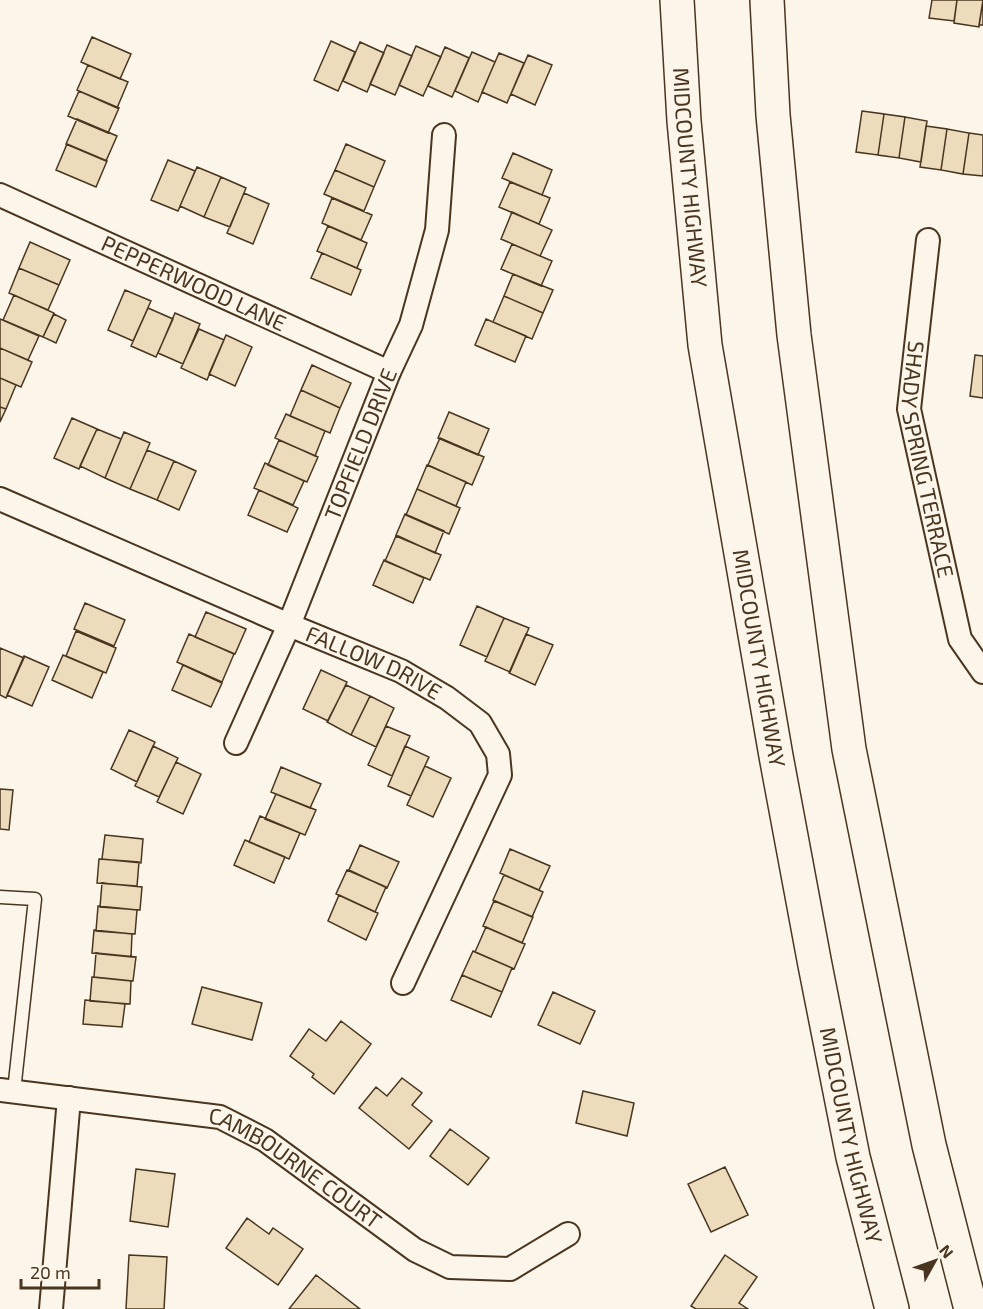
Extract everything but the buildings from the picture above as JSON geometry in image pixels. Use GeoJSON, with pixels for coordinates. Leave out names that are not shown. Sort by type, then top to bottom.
{"type":"FeatureCollection","features":[{"type":"Feature","properties":{"kind":"main road","name":"MIDCOUNTY HIGHWAY"},"geometry":{"type":"LineString","coordinates":[[677,0],[684,121],[705,345],[774,745],[819,988],[853,1157],[891,1309]]}},
{"type":"Feature","properties":{"kind":"main road"},"geometry":{"type":"LineString","coordinates":[[767,0],[773,115],[794,335],[849,749],[930,1145],[971,1309]]}},
{"type":"Feature","properties":{"kind":"street","name":"TOPFIELD DRIVE"},"geometry":{"type":"LineString","coordinates":[[236,744],[289,625],[389,372],[411,325],[437,230],[444,135]]}},
{"type":"Feature","properties":{"kind":"street","name":"PEPPERWOOD LANE"},"geometry":{"type":"LineString","coordinates":[[0,195],[389,372]]}},
{"type":"Feature","properties":{"kind":"street","name":"SHADY SPRING TERRACE"},"geometry":{"type":"LineString","coordinates":[[928,240],[909,409],[960,639],[983,672]]}},
{"type":"Feature","properties":{"kind":"street","name":"FALLOW DRIVE"},"geometry":{"type":"LineString","coordinates":[[0,499],[289,625],[401,671],[447,698],[480,723],[498,754],[500,775],[403,983]]}},
{"type":"Feature","properties":{"kind":"street","name":"CAMBOURNE COURT"},"geometry":{"type":"LineString","coordinates":[[7,1091],[220,1117],[265,1140],[415,1250],[450,1267],[510,1269],[568,1234]]}},
{"type":"Feature","properties":{"kind":"street"},"geometry":{"type":"LineString","coordinates":[[51,1309],[69,1098]]}},
{"type":"Feature","properties":{"kind":"lane"},"geometry":{"type":"LineString","coordinates":[[0,897],[35,899],[21,1039],[7,1091]]}}]}
